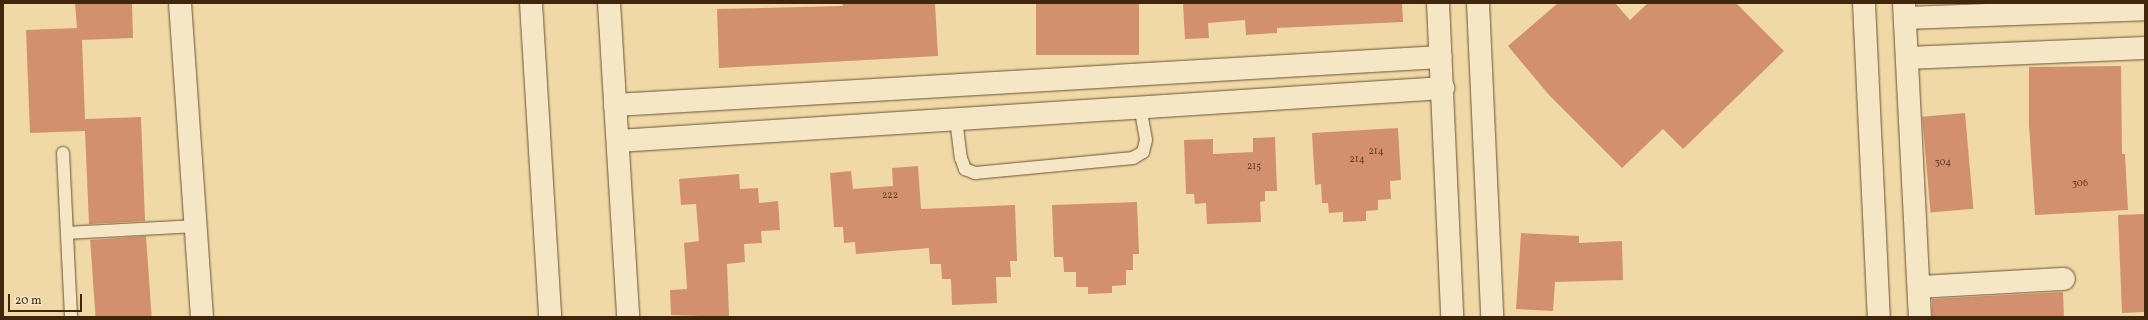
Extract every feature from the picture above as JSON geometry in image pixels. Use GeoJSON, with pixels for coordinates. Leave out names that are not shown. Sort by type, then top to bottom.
{"type":"FeatureCollection","features":[{"type":"Feature","properties":{"kind":"street"},"geometry":{"type":"LineString","coordinates":[[180,3],[202,317]]}},
{"type":"Feature","properties":{"kind":"street"},"geometry":{"type":"LineString","coordinates":[[531,3],[550,317]]}},
{"type":"Feature","properties":{"kind":"street"},"geometry":{"type":"LineString","coordinates":[[609,3],[628,317]]}},
{"type":"Feature","properties":{"kind":"street"},"geometry":{"type":"LineString","coordinates":[[1438,3],[1443,88],[1452,317]]}},
{"type":"Feature","properties":{"kind":"street"},"geometry":{"type":"LineString","coordinates":[[1478,3],[1492,317]]}},
{"type":"Feature","properties":{"kind":"street"},"geometry":{"type":"LineString","coordinates":[[1864,3],[1879,317]]}},
{"type":"Feature","properties":{"kind":"street"},"geometry":{"type":"LineString","coordinates":[[1920,317],[1904,11],[2145,9]]}},
{"type":"Feature","properties":{"kind":"street"},"geometry":{"type":"LineString","coordinates":[[1907,58],[2145,48]]}},
{"type":"Feature","properties":{"kind":"street"},"geometry":{"type":"LineString","coordinates":[[615,105],[1441,57]]}},
{"type":"Feature","properties":{"kind":"street"},"geometry":{"type":"LineString","coordinates":[[618,141],[1443,88]]}},
{"type":"Feature","properties":{"kind":"street"},"geometry":{"type":"LineString","coordinates":[[1919,287],[2064,279]]}},
{"type":"Feature","properties":{"kind":"lane"},"geometry":{"type":"LineString","coordinates":[[956,119],[961,158],[965,169],[976,172],[1133,158],[1143,152],[1146,140],[1140,107]]}},
{"type":"Feature","properties":{"kind":"lane"},"geometry":{"type":"LineString","coordinates":[[63,153],[71,317]]}},
{"type":"Feature","properties":{"kind":"lane"},"geometry":{"type":"LineString","coordinates":[[67,234],[196,226]]}},
{"type":"Feature","properties":{"kind":"building"},"geometry":{"type":"Polygon","coordinates":[[[75,3],[132,3],[133,38],[82,40],[85,119],[141,117],[145,221],[89,224],[85,131],[30,133],[26,30],[77,28],[75,3]]]}},
{"type":"Feature","properties":{"kind":"building"},"geometry":{"type":"Polygon","coordinates":[[[842,3],[935,3],[938,56],[719,68],[717,9],[843,6],[842,3]]]}},
{"type":"Feature","properties":{"kind":"building"},"geometry":{"type":"Polygon","coordinates":[[[1036,3],[1139,3],[1139,55],[1036,55],[1036,3]]]}},
{"type":"Feature","properties":{"kind":"building"},"geometry":{"type":"Polygon","coordinates":[[[1183,3],[1402,3],[1403,22],[1277,28],[1277,33],[1246,35],[1245,20],[1208,23],[1209,38],[1185,39],[1183,3]]]}},
{"type":"Feature","properties":{"kind":"building"},"geometry":{"type":"Polygon","coordinates":[[[1558,3],[1615,3],[1630,20],[1648,3],[1736,3],[1784,51],[1683,149],[1663,129],[1622,168],[1549,95],[1508,46],[1558,3]]]}},
{"type":"Feature","properties":{"kind":"building"},"geometry":{"type":"Polygon","coordinates":[[[2121,66],[2122,154],[2125,154],[2128,210],[2035,215],[2029,125],[2029,67],[2121,66]]]}},
{"type":"Feature","properties":{"kind":"building"},"geometry":{"type":"Polygon","coordinates":[[[1965,113],[1973,209],[1931,212],[1922,117],[1965,113]]]}},
{"type":"Feature","properties":{"kind":"building"},"geometry":{"type":"Polygon","coordinates":[[[1398,128],[1401,180],[1390,181],[1391,199],[1378,200],[1378,210],[1366,211],[1366,221],[1343,222],[1343,212],[1329,213],[1328,203],[1322,203],[1321,184],[1315,185],[1312,133],[1398,128]]]}},
{"type":"Feature","properties":{"kind":"building"},"geometry":{"type":"Polygon","coordinates":[[[1275,137],[1277,191],[1265,191],[1265,201],[1260,202],[1261,222],[1207,224],[1206,203],[1195,204],[1194,194],[1186,194],[1184,140],[1213,139],[1213,154],[1253,152],[1253,138],[1275,137]]]}},
{"type":"Feature","properties":{"kind":"building"},"geometry":{"type":"Polygon","coordinates":[[[918,166],[921,209],[1015,205],[1017,261],[1010,261],[1011,277],[996,277],[997,303],[952,305],[951,279],[942,279],[941,264],[930,264],[929,248],[856,254],[855,242],[844,243],[843,227],[834,227],[830,173],[851,171],[853,189],[893,186],[892,168],[918,166]]]}},
{"type":"Feature","properties":{"kind":"building"},"geometry":{"type":"Polygon","coordinates":[[[739,174],[740,189],[758,188],[759,203],[778,201],[780,230],[761,231],[762,243],[744,244],[745,262],[727,264],[729,317],[671,315],[670,290],[687,289],[684,243],[699,241],[696,204],[681,205],[679,179],[739,174]]]}},
{"type":"Feature","properties":{"kind":"building"},"geometry":{"type":"Polygon","coordinates":[[[1137,202],[1139,254],[1133,254],[1133,270],[1126,270],[1126,285],[1112,286],[1112,293],[1088,294],[1088,287],[1076,287],[1076,272],[1064,272],[1063,257],[1054,257],[1052,205],[1137,202]]]}},
{"type":"Feature","properties":{"kind":"building"},"geometry":{"type":"Polygon","coordinates":[[[2145,214],[2145,312],[2122,313],[2118,215],[2145,214]]]}},
{"type":"Feature","properties":{"kind":"building"},"geometry":{"type":"Polygon","coordinates":[[[1521,233],[1579,236],[1579,243],[1622,241],[1623,280],[1555,282],[1553,311],[1516,309],[1521,233]]]}},
{"type":"Feature","properties":{"kind":"building"},"geometry":{"type":"Polygon","coordinates":[[[146,236],[152,317],[96,317],[90,240],[146,236]]]}},
{"type":"Feature","properties":{"kind":"building"},"geometry":{"type":"Polygon","coordinates":[[[2063,292],[2064,317],[1932,317],[1932,299],[2063,292]]]}}]}
